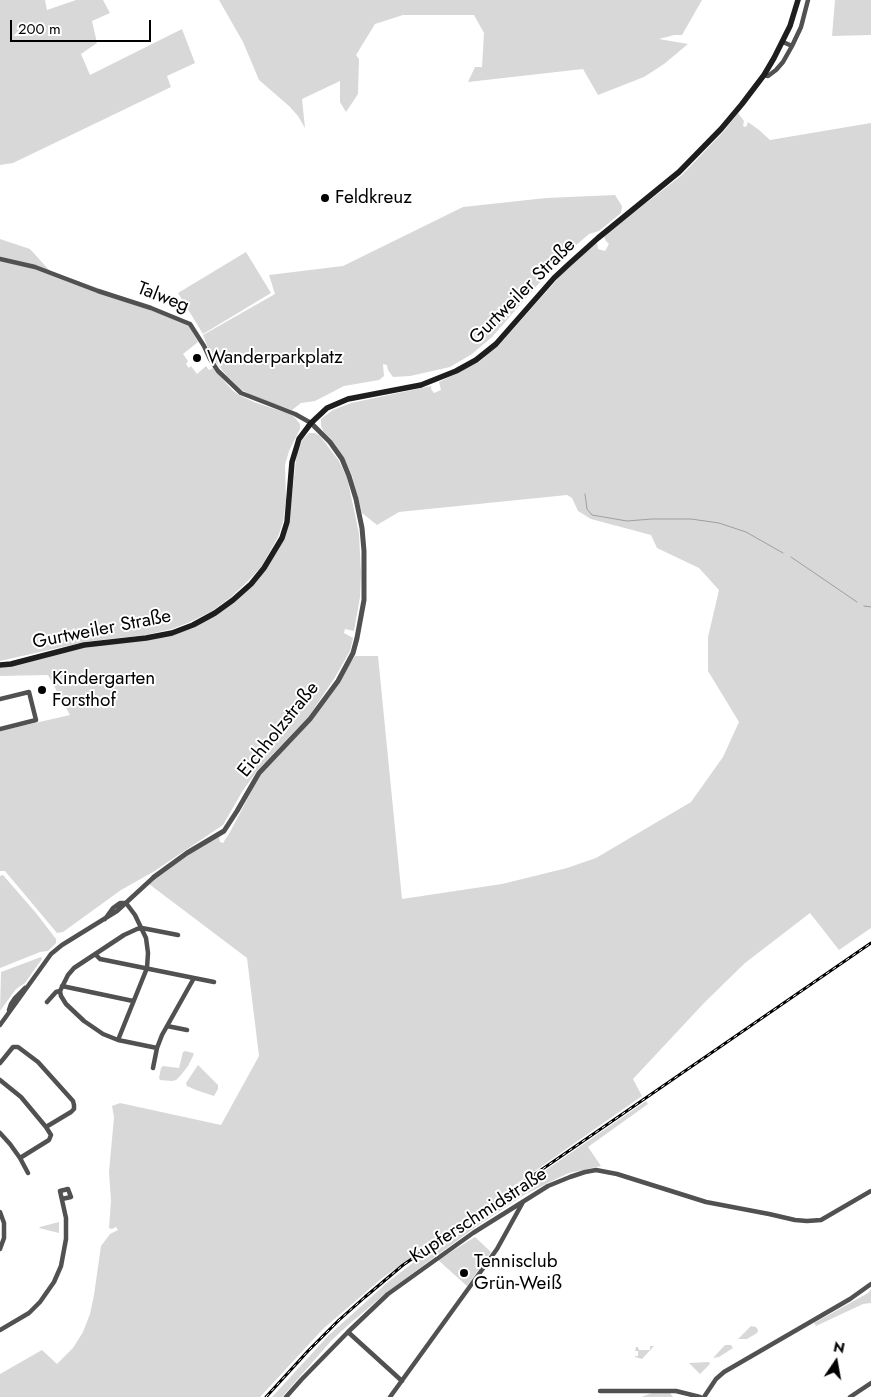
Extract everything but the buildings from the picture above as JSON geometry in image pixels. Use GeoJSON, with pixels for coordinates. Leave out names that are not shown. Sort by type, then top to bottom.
{"type":"FeatureCollection","features":[{"type":"Feature","properties":{"kind":"main road","name":"Gurtweiler Straße"},"geometry":{"type":"LineString","coordinates":[[0,665],[11,664],[84,645],[172,633],[193,625],[234,600],[264,568],[282,538],[288,522],[292,462],[299,439],[311,423],[327,408],[348,399],[434,381],[456,372],[476,360],[496,344],[554,278],[598,238],[679,172],[742,104],[764,75],[783,42],[798,0]]}},
{"type":"Feature","properties":{"kind":"street"},"geometry":{"type":"LineString","coordinates":[[764,75],[768,76],[783,62],[801,27],[808,0]]}},
{"type":"Feature","properties":{"kind":"street"},"geometry":{"type":"LineString","coordinates":[[783,42],[792,46]]}},
{"type":"Feature","properties":{"kind":"street","name":"Talweg"},"geometry":{"type":"LineString","coordinates":[[0,259],[35,266],[190,324],[214,365],[240,393],[295,414],[311,423]]}},
{"type":"Feature","properties":{"kind":"street","name":"Eichholzstraße"},"geometry":{"type":"LineString","coordinates":[[0,1025],[51,954],[62,945],[104,920],[113,908],[120,903],[126,903],[154,877],[186,853],[224,831],[259,773],[310,719],[338,681],[353,653],[359,632],[364,600],[364,551],[356,499],[342,460],[330,442],[311,423]]}},
{"type":"Feature","properties":{"kind":"street"},"geometry":{"type":"LineString","coordinates":[[0,699],[29,692],[36,720],[0,729]]}},
{"type":"Feature","properties":{"kind":"street"},"geometry":{"type":"LineString","coordinates":[[118,1040],[147,968],[148,953],[146,938],[142,928],[126,903]]}},
{"type":"Feature","properties":{"kind":"street"},"geometry":{"type":"LineString","coordinates":[[157,1048],[118,1040],[103,1034],[66,1004],[60,996],[61,988],[74,968],[124,936],[142,928],[178,934]]}},
{"type":"Feature","properties":{"kind":"street"},"geometry":{"type":"LineString","coordinates":[[96,955],[100,959],[214,982]]}},
{"type":"Feature","properties":{"kind":"street"},"geometry":{"type":"LineString","coordinates":[[153,1068],[157,1048],[167,1026],[194,978]]}},
{"type":"Feature","properties":{"kind":"street"},"geometry":{"type":"LineString","coordinates":[[47,1002],[61,988],[133,1001]]}},
{"type":"Feature","properties":{"kind":"street"},"geometry":{"type":"LineString","coordinates":[[167,1026],[187,1030]]}},
{"type":"Feature","properties":{"kind":"street"},"geometry":{"type":"LineString","coordinates":[[0,1064],[13,1047],[18,1047],[38,1062],[73,1101],[74,1108],[71,1112],[46,1127]]}},
{"type":"Feature","properties":{"kind":"street"},"geometry":{"type":"LineString","coordinates":[[0,1080],[21,1097],[46,1127],[51,1136],[49,1140],[20,1158]]}},
{"type":"Feature","properties":{"kind":"street"},"geometry":{"type":"LineString","coordinates":[[0,1133],[20,1158],[28,1173]]}},
{"type":"Feature","properties":{"kind":"street","name":"Kupferschmidstraße"},"geometry":{"type":"LineString","coordinates":[[286,1397],[348,1332],[388,1294],[473,1233],[548,1186],[570,1177],[596,1170],[617,1174],[730,1208],[807,1221],[821,1220],[871,1191]]}},
{"type":"Feature","properties":{"kind":"street"},"geometry":{"type":"LineString","coordinates":[[0,1330],[29,1313],[40,1302],[54,1282],[61,1266],[66,1239],[66,1218],[62,1199]]}},
{"type":"Feature","properties":{"kind":"street"},"geometry":{"type":"LineString","coordinates":[[390,1397],[497,1249],[524,1201]]}},
{"type":"Feature","properties":{"kind":"street"},"geometry":{"type":"LineString","coordinates":[[0,1212],[4,1223],[4,1238],[0,1249]]}},
{"type":"Feature","properties":{"kind":"street"},"geometry":{"type":"LineString","coordinates":[[704,1397],[712,1384],[724,1372],[850,1299],[871,1284]]}},
{"type":"Feature","properties":{"kind":"street"},"geometry":{"type":"LineString","coordinates":[[348,1332],[402,1381]]}},
{"type":"Feature","properties":{"kind":"street"},"geometry":{"type":"LineString","coordinates":[[850,1397],[871,1383]]}},
{"type":"Feature","properties":{"kind":"street"},"geometry":{"type":"LineString","coordinates":[[600,1391],[676,1391],[700,1397]]}},
{"type":"Feature","properties":{"kind":"shaded area"},"geometry":{"type":"Polygon","coordinates":[[[0,0],[45,0],[47,10],[76,0],[103,0],[110,13],[92,21],[97,43],[81,54],[90,75],[182,29],[195,63],[167,76],[171,87],[13,163],[0,165],[0,0]]]}},
{"type":"Feature","properties":{"kind":"shaded area"},"geometry":{"type":"Polygon","coordinates":[[[219,0],[702,0],[682,35],[659,39],[688,44],[664,64],[644,77],[598,95],[583,69],[468,82],[475,67],[482,67],[484,33],[474,15],[403,15],[375,24],[356,55],[359,59],[358,94],[346,112],[340,102],[340,81],[302,99],[305,128],[289,106],[259,80],[243,42],[219,0]]]}},
{"type":"Feature","properties":{"kind":"shaded area"},"geometry":{"type":"Polygon","coordinates":[[[835,0],[871,0],[871,35],[832,36],[835,0]]]}},
{"type":"Feature","properties":{"kind":"shaded area"},"geometry":{"type":"Polygon","coordinates":[[[738,113],[744,121],[743,126],[746,127],[748,122],[770,140],[871,123],[871,928],[839,950],[810,913],[745,963],[705,1002],[633,1079],[642,1096],[382,1278],[323,1329],[260,1397],[0,1397],[0,1374],[42,1350],[57,1364],[73,1348],[83,1332],[90,1314],[101,1246],[110,1234],[118,1230],[116,1227],[109,1228],[111,1201],[109,1172],[114,1117],[112,1106],[120,1103],[221,1125],[259,1056],[247,958],[149,884],[190,854],[219,837],[220,842],[223,843],[260,775],[312,720],[355,656],[378,656],[402,899],[502,884],[567,868],[596,858],[691,802],[723,757],[739,722],[708,671],[708,637],[719,590],[699,568],[657,548],[651,535],[591,519],[578,511],[572,498],[567,495],[399,512],[377,525],[362,513],[352,475],[344,458],[324,432],[321,426],[321,419],[333,410],[351,403],[431,386],[434,393],[441,390],[439,382],[479,362],[499,345],[570,265],[597,243],[598,249],[605,251],[609,244],[604,236],[682,175],[724,131],[738,113]]]}},
{"type":"Feature","properties":{"kind":"shaded area"},"geometry":{"type":"Polygon","coordinates":[[[615,195],[622,206],[621,213],[599,231],[589,234],[561,258],[492,337],[472,354],[450,367],[410,376],[393,377],[387,365],[383,364],[384,376],[379,380],[344,386],[315,401],[301,403],[292,410],[255,397],[242,390],[212,358],[203,335],[275,294],[269,275],[343,266],[463,207],[546,198],[615,195]]]}},
{"type":"Feature","properties":{"kind":"shaded area"},"geometry":{"type":"Polygon","coordinates":[[[0,239],[30,249],[50,271],[146,305],[145,308],[174,318],[189,326],[198,342],[183,354],[188,361],[186,364],[189,368],[191,366],[197,374],[206,366],[209,370],[213,368],[232,390],[239,395],[292,415],[300,424],[300,429],[289,451],[285,465],[286,500],[283,522],[278,537],[261,567],[231,597],[212,611],[172,629],[145,635],[84,642],[0,661],[0,239]]]}},
{"type":"Feature","properties":{"kind":"shaded area"},"geometry":{"type":"Polygon","coordinates":[[[246,252],[271,293],[203,334],[178,293],[246,252]]]}},
{"type":"Feature","properties":{"kind":"shaded area"},"geometry":{"type":"Polygon","coordinates":[[[309,433],[315,433],[320,436],[339,461],[347,478],[359,534],[360,597],[354,631],[345,629],[344,633],[353,638],[350,651],[309,716],[257,771],[242,792],[223,825],[153,872],[121,890],[63,932],[57,933],[5,871],[0,871],[0,731],[70,715],[48,675],[0,676],[0,668],[85,647],[174,634],[194,628],[217,614],[266,570],[284,539],[289,522],[297,451],[303,439],[309,433]]]}},
{"type":"Feature","properties":{"kind":"shaded area"},"geometry":{"type":"Polygon","coordinates":[[[3,875],[36,913],[56,939],[56,943],[48,951],[40,952],[0,968],[0,876],[3,875]]]}},
{"type":"Feature","properties":{"kind":"shaded area"},"geometry":{"type":"Polygon","coordinates":[[[41,957],[42,959],[25,983],[16,989],[0,1011],[1,972],[41,957]]]}},
{"type":"Feature","properties":{"kind":"shaded area"},"geometry":{"type":"Polygon","coordinates":[[[183,1052],[194,1054],[181,1075],[172,1081],[160,1080],[161,1068],[163,1066],[179,1068],[183,1052]]]}},
{"type":"Feature","properties":{"kind":"shaded area"},"geometry":{"type":"Polygon","coordinates":[[[198,1065],[218,1085],[214,1096],[187,1086],[186,1083],[198,1065]]]}},
{"type":"Feature","properties":{"kind":"shaded area"},"geometry":{"type":"Polygon","coordinates":[[[646,1101],[648,1104],[588,1147],[601,1166],[569,1173],[556,1179],[524,1195],[477,1226],[387,1292],[331,1341],[282,1397],[272,1397],[329,1335],[388,1282],[427,1252],[646,1101]]]}},
{"type":"Feature","properties":{"kind":"shaded area"},"geometry":{"type":"Polygon","coordinates":[[[59,1222],[59,1233],[39,1228],[40,1227],[59,1222]]]}},
{"type":"Feature","properties":{"kind":"shaded area","name":"Tennisclub Grün-Weiß"},"geometry":{"type":"Polygon","coordinates":[[[475,1237],[491,1252],[467,1286],[438,1260],[475,1237]]]}},
{"type":"Feature","properties":{"kind":"shaded area"},"geometry":{"type":"Polygon","coordinates":[[[871,1289],[871,1303],[863,1304],[816,1326],[814,1323],[868,1293],[871,1289]]]}},
{"type":"Feature","properties":{"kind":"shaded area"},"geometry":{"type":"Polygon","coordinates":[[[751,1326],[756,1327],[757,1333],[747,1339],[738,1339],[751,1326]]]}},
{"type":"Feature","properties":{"kind":"shaded area"},"geometry":{"type":"Polygon","coordinates":[[[725,1345],[731,1345],[733,1348],[719,1357],[713,1358],[725,1345]]]}},
{"type":"Feature","properties":{"kind":"shaded area"},"geometry":{"type":"Polygon","coordinates":[[[650,1346],[654,1346],[642,1359],[635,1357],[638,1356],[638,1351],[635,1351],[636,1347],[639,1350],[650,1350],[650,1346]]]}},
{"type":"Feature","properties":{"kind":"shaded area"},"geometry":{"type":"Polygon","coordinates":[[[709,1362],[710,1364],[700,1374],[689,1363],[709,1362]]]}},
{"type":"Feature","properties":{"kind":"shaded area"},"geometry":{"type":"Polygon","coordinates":[[[652,1393],[670,1393],[673,1397],[641,1397],[652,1393]]]}},
{"type":"Feature","properties":{"kind":"waterway"},"geometry":{"type":"LineString","coordinates":[[585,494],[587,509],[592,515],[627,521],[691,519],[719,523],[746,532],[783,553]]}},
{"type":"Feature","properties":{"kind":"waterway"},"geometry":{"type":"LineString","coordinates":[[791,557],[857,602]]}},
{"type":"Feature","properties":{"kind":"waterway"},"geometry":{"type":"LineString","coordinates":[[864,606],[871,607]]}},
{"type":"Feature","properties":{"kind":"railway"},"geometry":{"type":"LineString","coordinates":[[266,1397],[339,1320],[403,1265],[871,943]]}},
{"type":"Feature","properties":{"kind":"place","name":"Feldkreuz"},"geometry":{"type":"Point","coordinates":[325,198]}},
{"type":"Feature","properties":{"kind":"place","name":"Wanderparkplatz"},"geometry":{"type":"Point","coordinates":[197,358]}},
{"type":"Feature","properties":{"kind":"place","name":"Kindergarten Forsthof"},"geometry":{"type":"Point","coordinates":[42,690]}},
{"type":"Feature","properties":{"kind":"place","name":"Tennisclub Grün-Weiß"},"geometry":{"type":"Point","coordinates":[464,1273]}}]}
